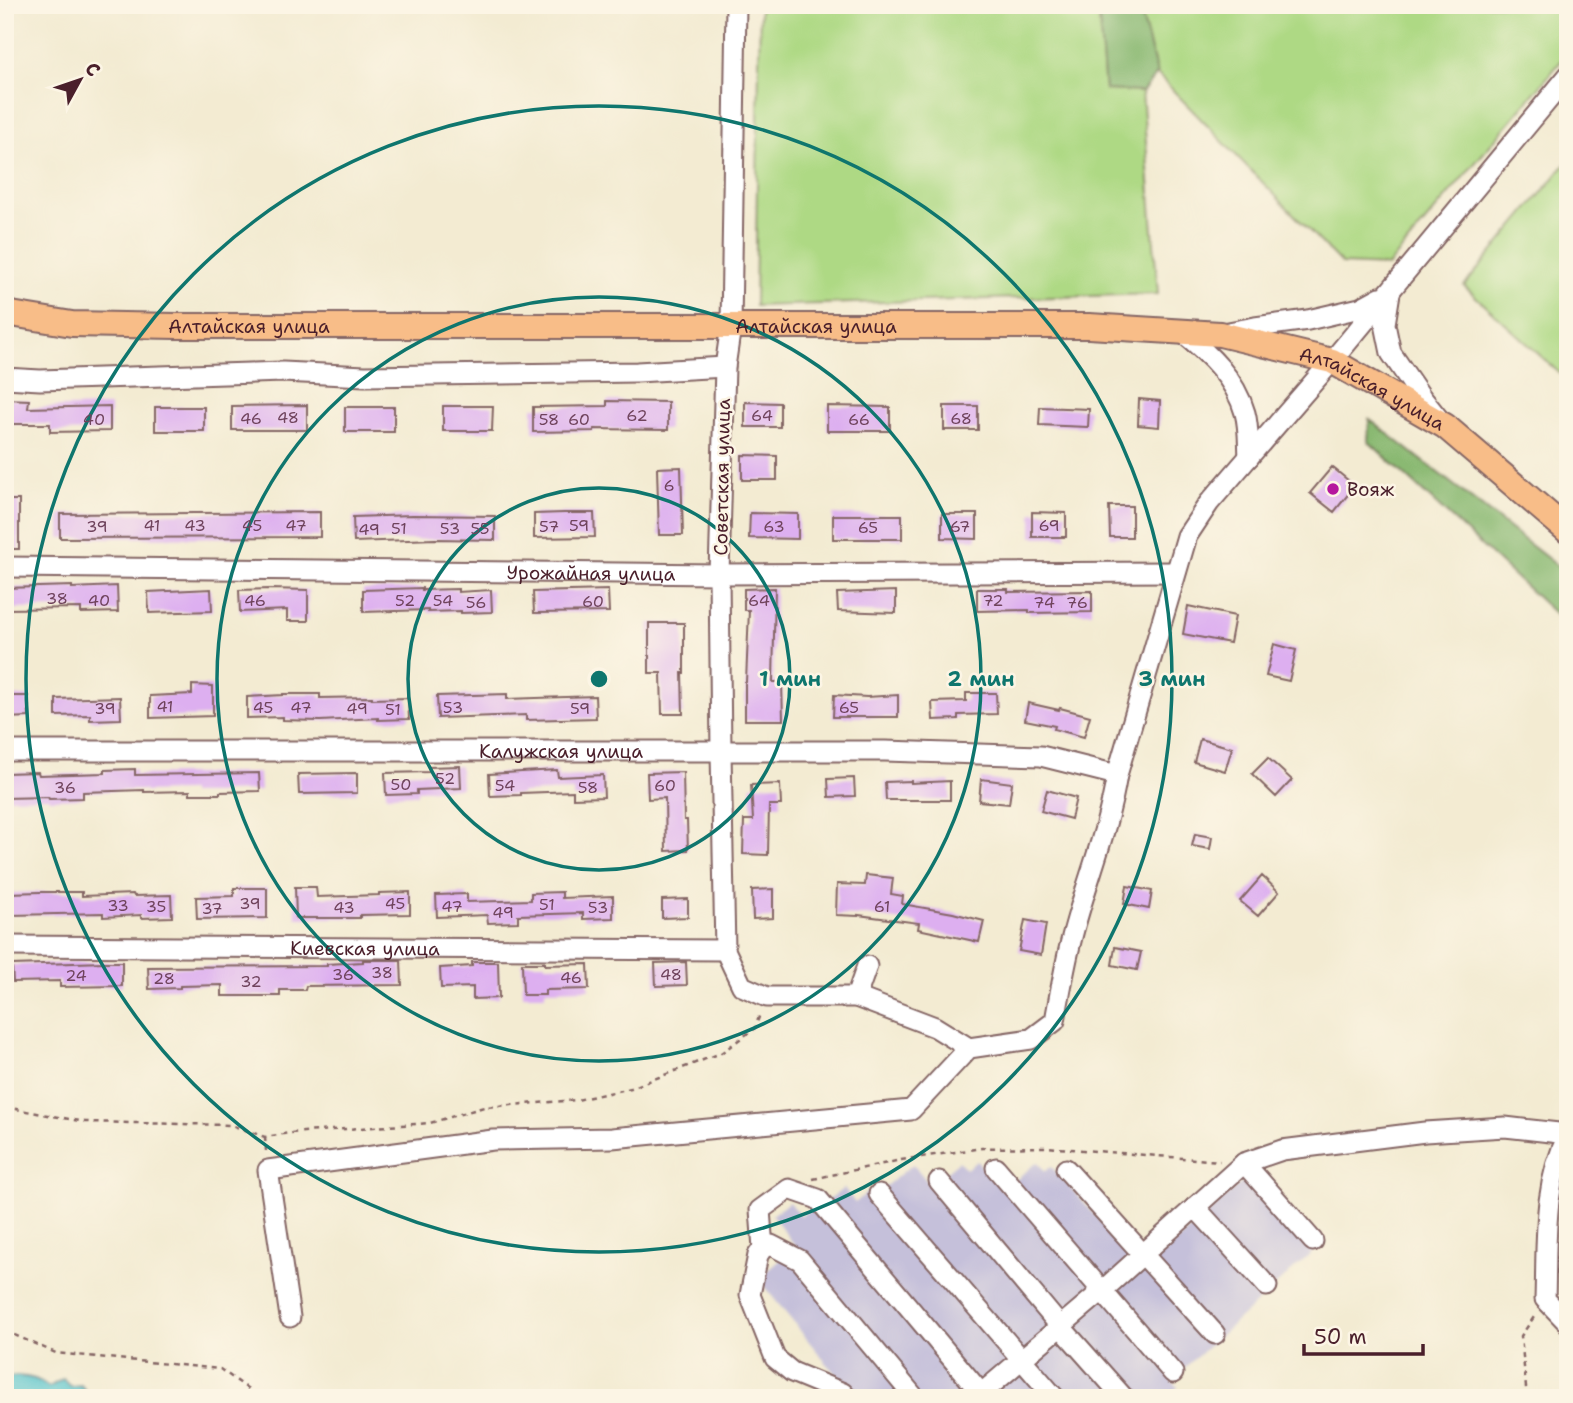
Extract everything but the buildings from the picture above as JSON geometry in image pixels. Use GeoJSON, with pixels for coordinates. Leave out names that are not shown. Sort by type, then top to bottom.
{"type":"FeatureCollection","features":[{"type":"Feature","properties":{"kind":"main road","name":"Алтайская улица"},"geometry":{"type":"LineString","coordinates":[[5,313],[72,324],[163,326],[1089,326],[1220,334],[1332,361],[1445,426],[1568,531]]}},
{"type":"Feature","properties":{"kind":"street","name":"Советская улица"},"geometry":{"type":"LineString","coordinates":[[725,950],[719,574],[725,367],[731,326],[736,5]]}},
{"type":"Feature","properties":{"kind":"street"},"geometry":{"type":"LineString","coordinates":[[290,1317],[268,1170],[493,1140],[612,1138],[911,1110],[969,1048],[1031,1039],[1055,1021],[1072,936],[1113,802],[1116,775],[1186,536],[1209,503],[1332,361],[1568,76]]}},
{"type":"Feature","properties":{"kind":"street"},"geometry":{"type":"LineString","coordinates":[[1220,334],[1308,320],[1360,308],[1390,292]]}},
{"type":"Feature","properties":{"kind":"street"},"geometry":{"type":"LineString","coordinates":[[1390,292],[1385,324],[1391,353],[1445,426]]}},
{"type":"Feature","properties":{"kind":"street"},"geometry":{"type":"LineString","coordinates":[[1182,332],[1208,354],[1234,386],[1246,415],[1249,457]]}},
{"type":"Feature","properties":{"kind":"street"},"geometry":{"type":"LineString","coordinates":[[5,378],[40,380],[283,372],[365,376],[637,372],[725,367]]}},
{"type":"Feature","properties":{"kind":"street","name":"Урожайная улица"},"geometry":{"type":"LineString","coordinates":[[5,567],[719,574],[1176,572]]}},
{"type":"Feature","properties":{"kind":"street","name":"Калужская улица"},"geometry":{"type":"LineString","coordinates":[[5,751],[885,751],[1041,756],[1116,775]]}},
{"type":"Feature","properties":{"kind":"street","name":"Киевская улица"},"geometry":{"type":"LineString","coordinates":[[5,946],[725,950]]}},
{"type":"Feature","properties":{"kind":"street"},"geometry":{"type":"LineString","coordinates":[[725,950],[742,986],[766,997],[856,997],[935,1027],[969,1048]]}},
{"type":"Feature","properties":{"kind":"street"},"geometry":{"type":"LineString","coordinates":[[856,997],[867,966]]}},
{"type":"Feature","properties":{"kind":"street"},"geometry":{"type":"LineString","coordinates":[[763,1248],[760,1210],[789,1189],[818,1199],[980,1396],[1244,1163],[1282,1150],[1424,1132],[1505,1127],[1568,1135],[1552,1178],[1547,1226],[1545,1300],[1568,1323]]}},
{"type":"Feature","properties":{"kind":"street"},"geometry":{"type":"LineString","coordinates":[[1244,1163],[1313,1241]]}},
{"type":"Feature","properties":{"kind":"street"},"geometry":{"type":"LineString","coordinates":[[996,1168],[1173,1373]]}},
{"type":"Feature","properties":{"kind":"street"},"geometry":{"type":"LineString","coordinates":[[1066,1169],[1215,1334]]}},
{"type":"Feature","properties":{"kind":"street"},"geometry":{"type":"LineString","coordinates":[[939,1181],[1124,1398]]}},
{"type":"Feature","properties":{"kind":"street"},"geometry":{"type":"LineString","coordinates":[[879,1194],[1055,1398]]}},
{"type":"Feature","properties":{"kind":"street"},"geometry":{"type":"LineString","coordinates":[[1195,1207],[1267,1286]]}},
{"type":"Feature","properties":{"kind":"street"},"geometry":{"type":"LineString","coordinates":[[847,1398],[843,1393],[792,1372],[775,1358],[750,1295],[758,1255],[763,1248],[771,1245],[800,1259],[915,1398]]}},
{"type":"Feature","properties":{"kind":"path"},"geometry":{"type":"LineString","coordinates":[[5,1107],[85,1122],[232,1125],[265,1137],[430,1123],[484,1107],[577,1100],[631,1088],[721,1053],[755,1028],[766,997]]}},
{"type":"Feature","properties":{"kind":"path"},"geometry":{"type":"LineString","coordinates":[[789,1189],[814,1178],[901,1160],[982,1148],[1046,1147],[1244,1163]]}},
{"type":"Feature","properties":{"kind":"path"},"geometry":{"type":"LineString","coordinates":[[1527,1398],[1521,1336],[1545,1300]]}},
{"type":"Feature","properties":{"kind":"path"},"geometry":{"type":"LineString","coordinates":[[5,1331],[56,1353],[220,1369],[261,1398]]}},
{"type":"Feature","properties":{"kind":"shaded area"},"geometry":{"type":"Polygon","coordinates":[[[959,1161],[966,1169],[977,1161],[1003,1191],[1037,1162],[1045,1171],[1051,1166],[1144,1271],[1248,1177],[1314,1251],[1171,1380],[1178,1387],[1166,1398],[855,1398],[758,1279],[796,1247],[772,1215],[789,1202],[801,1216],[814,1206],[817,1209],[844,1188],[855,1203],[868,1192],[872,1197],[913,1164],[930,1185],[959,1161]]]}},
{"type":"Feature","properties":{"kind":"green space"},"geometry":{"type":"Polygon","coordinates":[[[760,5],[1098,5],[1105,90],[1142,92],[1158,294],[755,306],[760,5]]]}},
{"type":"Feature","properties":{"kind":"green space"},"geometry":{"type":"Polygon","coordinates":[[[1098,5],[1143,5],[1143,20],[1157,74],[1142,92],[1105,90],[1098,5]]]}},
{"type":"Feature","properties":{"kind":"green space"},"geometry":{"type":"Polygon","coordinates":[[[1143,5],[1568,5],[1568,53],[1388,266],[1342,264],[1157,74],[1143,20],[1143,5]]]}},
{"type":"Feature","properties":{"kind":"green space"},"geometry":{"type":"Polygon","coordinates":[[[1568,161],[1568,381],[1464,286],[1568,161]]]}},
{"type":"Feature","properties":{"kind":"green space"},"geometry":{"type":"Polygon","coordinates":[[[1369,419],[1568,574],[1568,626],[1368,441],[1369,419]]]}},
{"type":"Feature","properties":{"kind":"water"},"geometry":{"type":"Polygon","coordinates":[[[5,1375],[34,1379],[49,1387],[63,1379],[71,1386],[81,1385],[91,1398],[5,1398],[5,1375]]]}},
{"type":"Feature","properties":{"kind":"place","name":"Вояж"},"geometry":{"type":"Point","coordinates":[1333,489]}}]}
